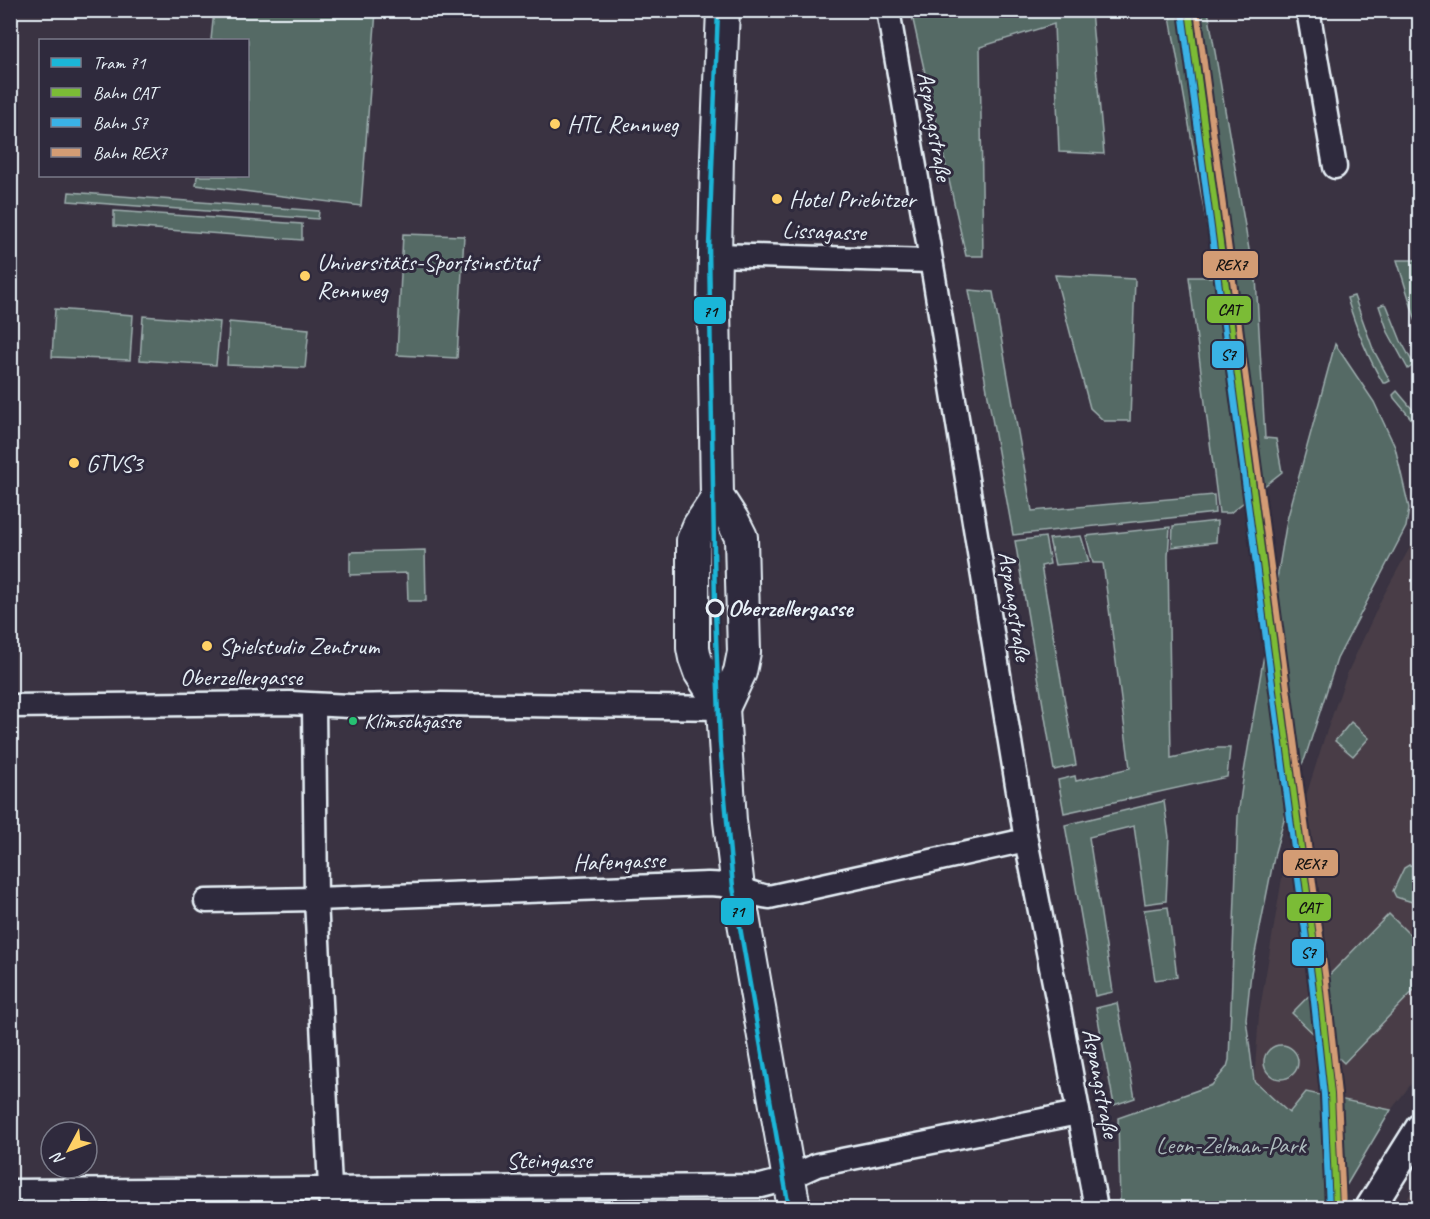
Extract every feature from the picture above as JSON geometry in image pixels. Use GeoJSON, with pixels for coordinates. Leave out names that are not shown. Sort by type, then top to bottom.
{"type":"FeatureCollection","features":[{"type":"Feature","properties":{"kind":"main road"},"geometry":{"type":"LineString","coordinates":[[723,10],[714,304],[717,496],[693,540],[693,648],[700,672],[723,708]]}},
{"type":"Feature","properties":{"kind":"main road"},"geometry":{"type":"LineString","coordinates":[[717,496],[741,537],[744,652],[740,672],[723,708],[730,821],[738,888],[794,1209]]}},
{"type":"Feature","properties":{"kind":"street","name":"Aspangstraße"},"geometry":{"type":"LineString","coordinates":[[888,10],[1026,840],[1096,1209]]}},
{"type":"Feature","properties":{"kind":"street"},"geometry":{"type":"LineString","coordinates":[[1308,10],[1335,167]]}},
{"type":"Feature","properties":{"kind":"street","name":"Lissagasse"},"geometry":{"type":"LineString","coordinates":[[715,255],[931,261]]}},
{"type":"Feature","properties":{"kind":"street","name":"Oberzellergasse"},"geometry":{"type":"LineString","coordinates":[[10,706],[290,703],[350,706],[453,704],[723,708]]}},
{"type":"Feature","properties":{"kind":"street"},"geometry":{"type":"LineString","coordinates":[[314,705],[316,899],[331,1198]]}},
{"type":"Feature","properties":{"kind":"street","name":"Hafengasse"},"geometry":{"type":"LineString","coordinates":[[206,901],[708,884],[721,884],[769,897],[1026,840]]}},
{"type":"Feature","properties":{"kind":"street","name":"Steingasse"},"geometry":{"type":"LineString","coordinates":[[10,1191],[331,1198],[761,1186],[788,1178],[817,1165],[1078,1113]]}},
{"type":"Feature","properties":{"kind":"street"},"geometry":{"type":"LineString","coordinates":[[1370,1209],[1419,1128]]}},
{"type":"Feature","properties":{"kind":"shaded area"},"geometry":{"type":"Polygon","coordinates":[[[1419,531],[1419,1074],[1391,1110],[1306,1092],[1289,1114],[1254,1081],[1259,1015],[1284,866],[1347,674],[1382,598],[1419,531]]]}},
{"type":"Feature","properties":{"kind":"shaded area"},"geometry":{"type":"Polygon","coordinates":[[[1419,1179],[1419,1208],[1402,1208],[1419,1179]]]}},
{"type":"Feature","properties":{"kind":"green space"},"geometry":{"type":"Polygon","coordinates":[[[214,11],[376,11],[361,206],[196,185],[197,177],[249,177],[249,39],[211,39],[214,11]]]}},
{"type":"Feature","properties":{"kind":"green space"},"geometry":{"type":"Polygon","coordinates":[[[911,11],[1091,11],[1104,154],[1059,152],[1054,24],[980,47],[983,256],[966,256],[911,11]]]}},
{"type":"Feature","properties":{"kind":"green space"},"geometry":{"type":"Polygon","coordinates":[[[1169,11],[1208,11],[1251,261],[1213,261],[1169,11]]]}},
{"type":"Feature","properties":{"kind":"green space"},"geometry":{"type":"Polygon","coordinates":[[[69,192],[319,211],[318,219],[68,201],[69,192]]]}},
{"type":"Feature","properties":{"kind":"green space"},"geometry":{"type":"Polygon","coordinates":[[[114,211],[302,224],[302,240],[114,226],[114,211]]]}},
{"type":"Feature","properties":{"kind":"green space"},"geometry":{"type":"Polygon","coordinates":[[[403,234],[464,236],[457,358],[397,355],[403,234]]]}},
{"type":"Feature","properties":{"kind":"green space"},"geometry":{"type":"Polygon","coordinates":[[[1397,260],[1419,260],[1419,331],[1397,260]]]}},
{"type":"Feature","properties":{"kind":"green space"},"geometry":{"type":"Polygon","coordinates":[[[1055,275],[1135,279],[1130,421],[1104,421],[1090,408],[1055,275]]]}},
{"type":"Feature","properties":{"kind":"green space"},"geometry":{"type":"Polygon","coordinates":[[[1189,277],[1256,277],[1265,438],[1276,439],[1282,472],[1230,513],[1219,513],[1189,277]]]}},
{"type":"Feature","properties":{"kind":"green space"},"geometry":{"type":"Polygon","coordinates":[[[969,290],[993,292],[1032,511],[1214,495],[1215,513],[1013,535],[969,290]]]}},
{"type":"Feature","properties":{"kind":"green space"},"geometry":{"type":"Polygon","coordinates":[[[1354,296],[1373,349],[1390,381],[1386,383],[1383,383],[1377,373],[1358,331],[1347,298],[1354,296]]]}},
{"type":"Feature","properties":{"kind":"green space"},"geometry":{"type":"Polygon","coordinates":[[[1384,304],[1387,306],[1413,363],[1408,369],[1388,332],[1379,306],[1384,304]]]}},
{"type":"Feature","properties":{"kind":"green space"},"geometry":{"type":"Polygon","coordinates":[[[55,309],[133,315],[130,360],[52,357],[55,309]]]}},
{"type":"Feature","properties":{"kind":"green space"},"geometry":{"type":"Polygon","coordinates":[[[143,316],[220,322],[216,365],[140,360],[143,316]]]}},
{"type":"Feature","properties":{"kind":"green space"},"geometry":{"type":"Polygon","coordinates":[[[229,322],[309,329],[305,368],[227,365],[229,322]]]}},
{"type":"Feature","properties":{"kind":"green space","name":"Leon-Zelman-Park"},"geometry":{"type":"Polygon","coordinates":[[[1335,344],[1374,402],[1395,447],[1409,508],[1406,527],[1337,659],[1305,758],[1297,774],[1275,852],[1251,973],[1246,1019],[1254,1081],[1289,1113],[1306,1092],[1391,1110],[1333,1208],[1120,1208],[1118,1118],[1212,1085],[1227,1067],[1229,1060],[1238,816],[1244,772],[1287,520],[1335,344]]]}},
{"type":"Feature","properties":{"kind":"green space"},"geometry":{"type":"Polygon","coordinates":[[[1397,391],[1419,417],[1419,428],[1394,398],[1393,395],[1397,391]]]}},
{"type":"Feature","properties":{"kind":"green space"},"geometry":{"type":"Polygon","coordinates":[[[1217,521],[1216,542],[1172,547],[1173,526],[1217,521]]]}},
{"type":"Feature","properties":{"kind":"green space"},"geometry":{"type":"Polygon","coordinates":[[[1170,527],[1168,556],[1171,758],[1217,748],[1230,748],[1227,777],[1064,813],[1058,780],[1075,776],[1076,781],[1130,768],[1103,563],[1093,563],[1086,536],[1170,527]]]}},
{"type":"Feature","properties":{"kind":"green space"},"geometry":{"type":"Polygon","coordinates":[[[1081,536],[1089,562],[1055,565],[1049,539],[1081,536]]]}},
{"type":"Feature","properties":{"kind":"green space"},"geometry":{"type":"Polygon","coordinates":[[[1045,537],[1050,564],[1041,566],[1076,765],[1054,770],[1015,541],[1045,537]]]}},
{"type":"Feature","properties":{"kind":"green space"},"geometry":{"type":"Polygon","coordinates":[[[425,550],[426,601],[408,601],[407,573],[350,575],[350,552],[425,550]]]}},
{"type":"Feature","properties":{"kind":"green space"},"geometry":{"type":"Polygon","coordinates":[[[1351,722],[1369,738],[1353,756],[1335,741],[1351,722]]]}},
{"type":"Feature","properties":{"kind":"green space"},"geometry":{"type":"Polygon","coordinates":[[[1164,801],[1169,837],[1166,901],[1145,904],[1134,826],[1089,837],[1113,992],[1095,996],[1065,825],[1164,801]]]}},
{"type":"Feature","properties":{"kind":"green space"},"geometry":{"type":"Polygon","coordinates":[[[1409,865],[1417,866],[1419,869],[1419,904],[1396,897],[1393,891],[1404,868],[1409,865]]]}},
{"type":"Feature","properties":{"kind":"green space"},"geometry":{"type":"Polygon","coordinates":[[[1168,907],[1177,977],[1155,980],[1144,910],[1168,907]]]}},
{"type":"Feature","properties":{"kind":"green space"},"geometry":{"type":"Polygon","coordinates":[[[1389,914],[1419,944],[1419,985],[1344,1063],[1292,1013],[1389,914]]]}},
{"type":"Feature","properties":{"kind":"green space"},"geometry":{"type":"Polygon","coordinates":[[[1117,1003],[1135,1098],[1114,1105],[1096,1008],[1117,1003]]]}},
{"type":"Feature","properties":{"kind":"green space"},"geometry":{"type":"Polygon","coordinates":[[[1281,1045],[1293,1050],[1298,1062],[1293,1074],[1281,1079],[1269,1074],[1264,1062],[1269,1050],[1281,1045]]]}},
{"type":"Feature","properties":{"kind":"tram line","name":"71"},"geometry":{"type":"LineString","coordinates":[[718,10],[709,247],[715,608],[720,743],[733,887],[789,1208]]}},
{"type":"Feature","properties":{"kind":"rail line","name":"CAT"},"geometry":{"type":"LineString","coordinates":[[1189,10],[1319,982],[1331,1094],[1336,1208]]}},
{"type":"Feature","properties":{"kind":"rail line","name":"REX7"},"geometry":{"type":"LineString","coordinates":[[1197,10],[1326,981],[1338,1094],[1343,1208]]}},
{"type":"Feature","properties":{"kind":"rail line","name":"S7"},"geometry":{"type":"LineString","coordinates":[[1182,11],[1312,983],[1324,1095],[1329,1208]]}},
{"type":"Feature","properties":{"kind":"place","name":"HTL Rennweg"},"geometry":{"type":"Point","coordinates":[555,124]}},
{"type":"Feature","properties":{"kind":"place","name":"Hotel Priebitzer"},"geometry":{"type":"Point","coordinates":[777,199]}},
{"type":"Feature","properties":{"kind":"place","name":"Universitäts-Sportsinstitut Rennweg"},"geometry":{"type":"Point","coordinates":[305,276]}},
{"type":"Feature","properties":{"kind":"place","name":"GTVS3"},"geometry":{"type":"Point","coordinates":[74,463]}},
{"type":"Feature","properties":{"kind":"place","name":"Oberzellergasse"},"geometry":{"type":"Point","coordinates":[715,608]}},
{"type":"Feature","properties":{"kind":"place","name":"Spielstudio Zentrum"},"geometry":{"type":"Point","coordinates":[207,646]}},
{"type":"Feature","properties":{"kind":"place","name":"Klimschgasse"},"geometry":{"type":"Point","coordinates":[353,721]}}]}
